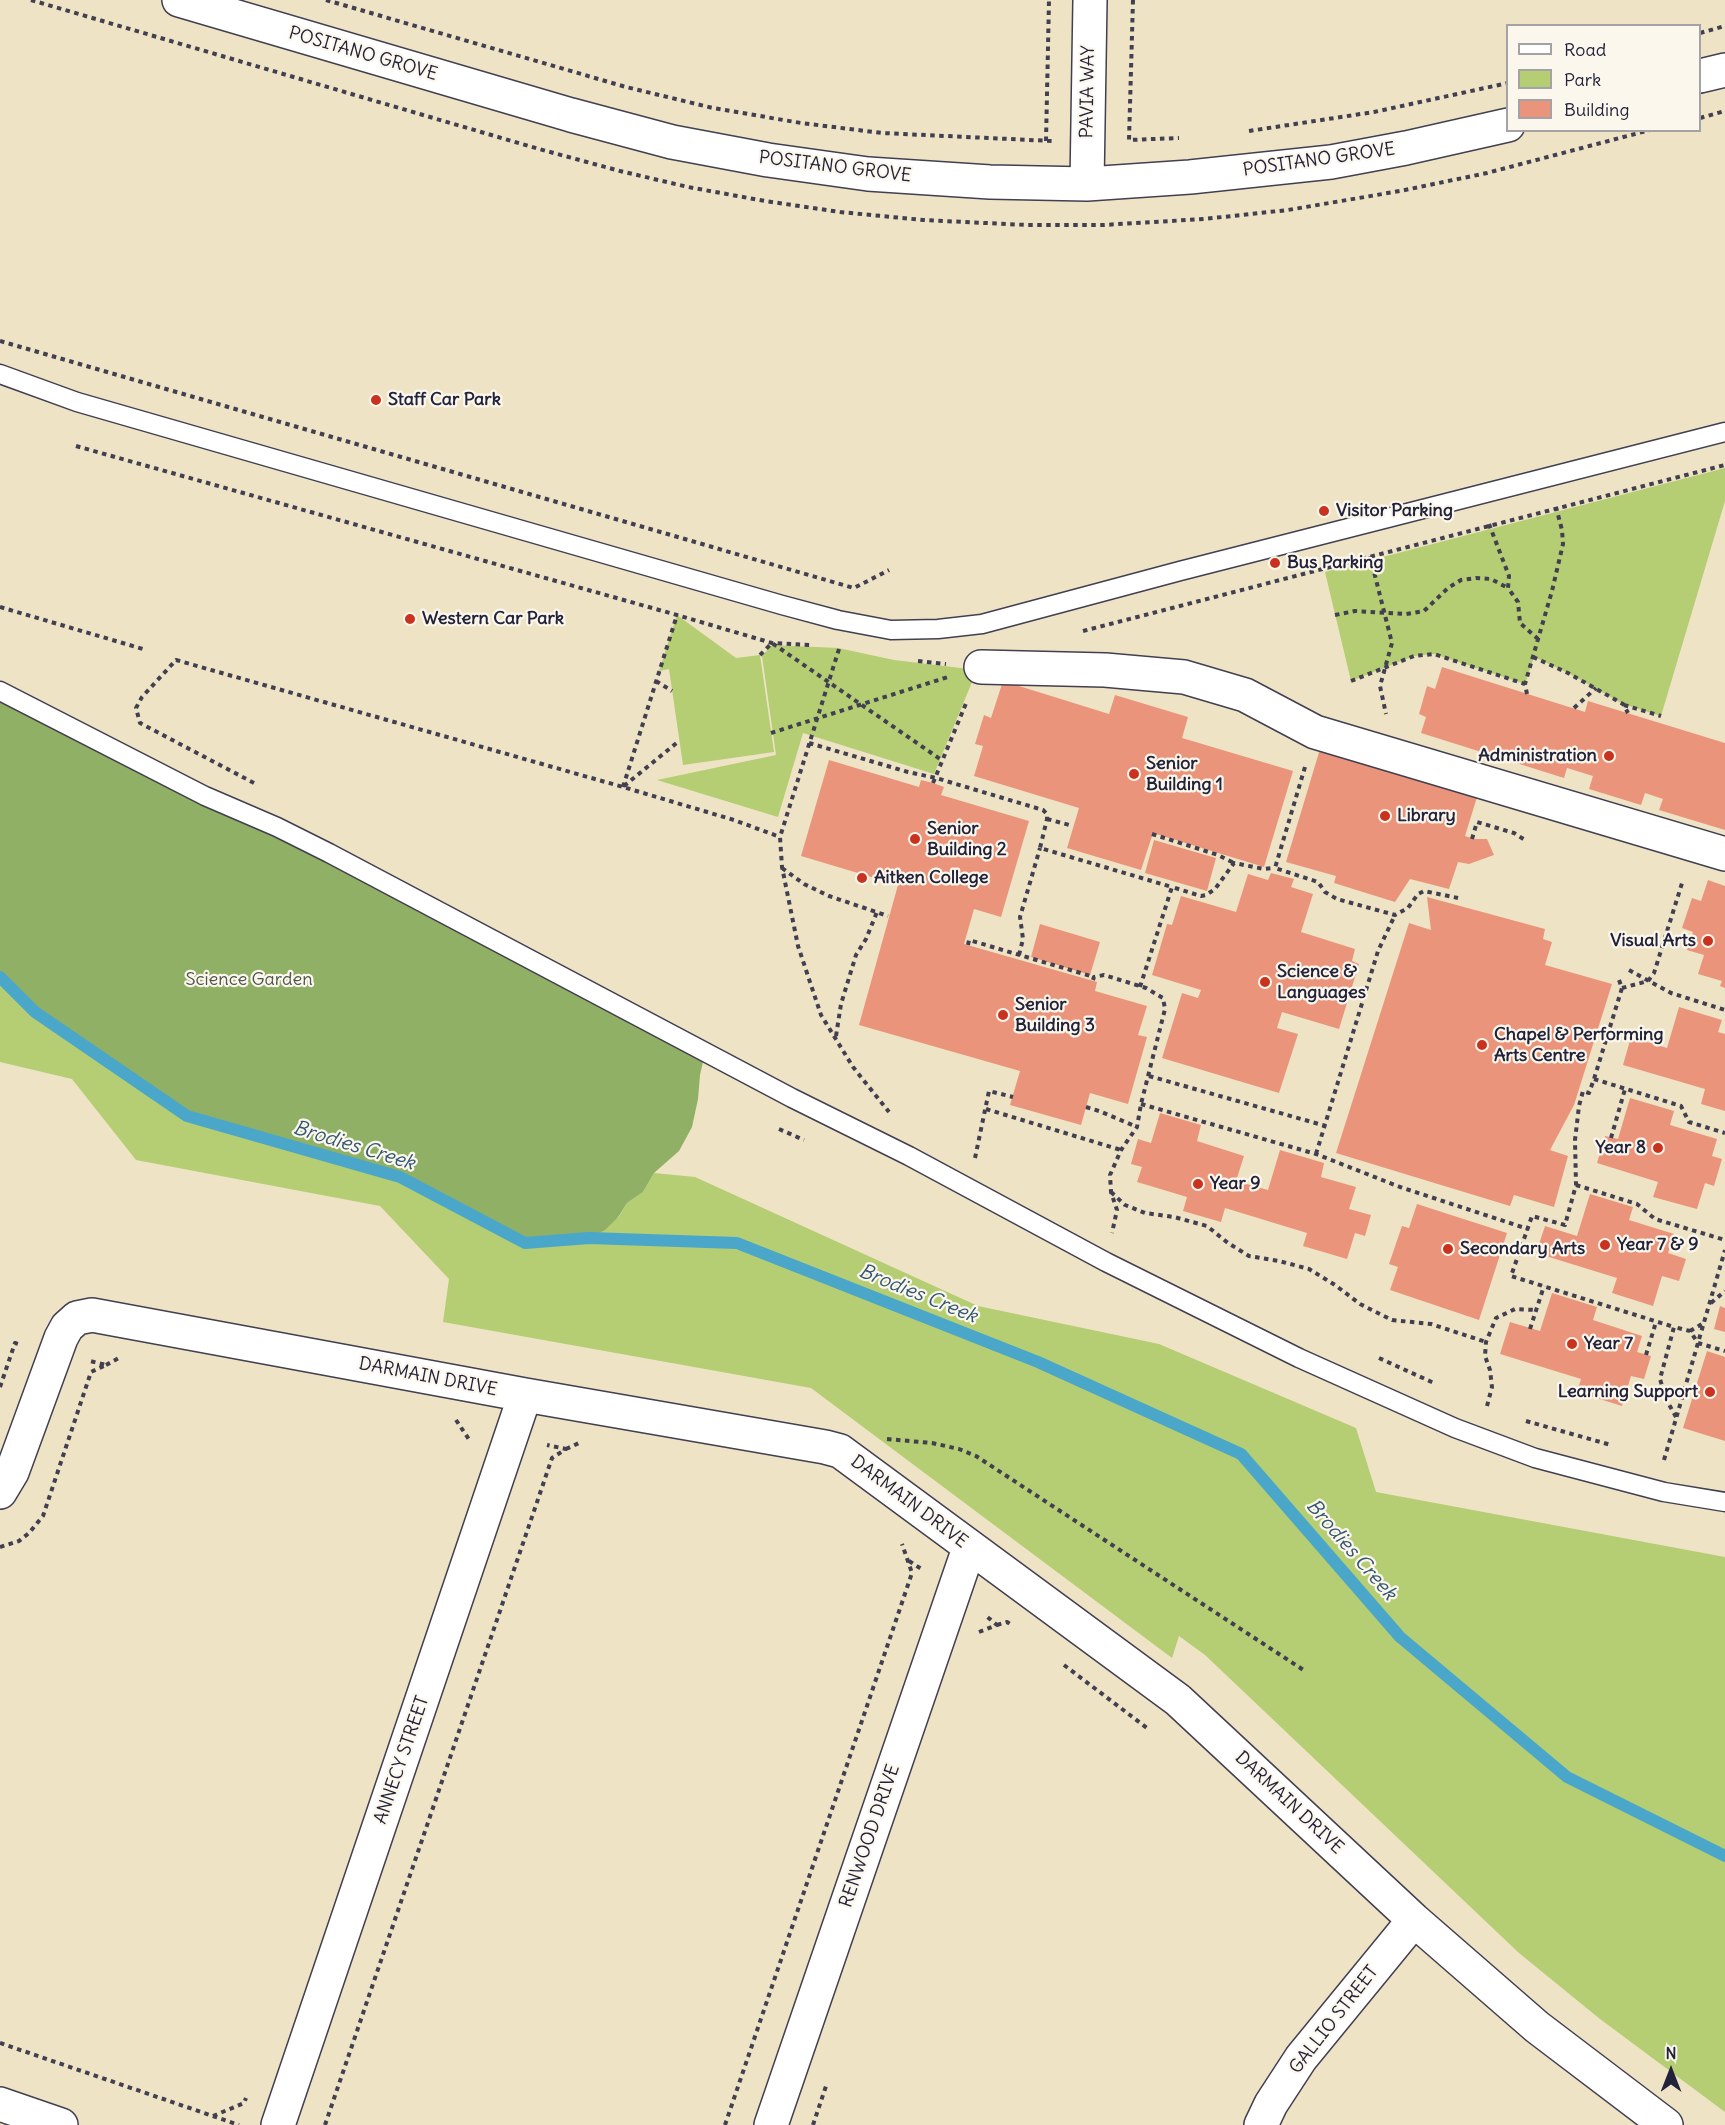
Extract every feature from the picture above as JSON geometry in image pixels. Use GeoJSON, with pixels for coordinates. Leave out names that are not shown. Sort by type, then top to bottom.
{"type":"FeatureCollection","features":[{"type":"Feature","properties":{"kind":"street","name":"POSITANO GROVE"},"geometry":{"type":"LineString","coordinates":[[179,0],[560,112],[672,142],[768,160],[868,174],[990,182],[1087,184],[1190,177],[1331,162],[1506,125]]}},
{"type":"Feature","properties":{"kind":"street","name":"PAVIA WAY"},"geometry":{"type":"LineString","coordinates":[[1087,184],[1090,0]]}},
{"type":"Feature","properties":{"kind":"street"},"geometry":{"type":"LineString","coordinates":[[1701,76],[1725,70]]}},
{"type":"Feature","properties":{"kind":"street"},"geometry":{"type":"LineString","coordinates":[[981,667],[1105,670],[1184,677],[1245,695],[1315,732],[1725,854]]}},
{"type":"Feature","properties":{"kind":"street","name":"DARMAIN DRIVE"},"geometry":{"type":"LineString","coordinates":[[0,1492],[12,1472],[67,1327],[77,1318],[92,1315],[840,1451],[1178,1700],[1414,1920],[1538,2027],[1666,2125]]}},
{"type":"Feature","properties":{"kind":"street","name":"ANNECY STREET"},"geometry":{"type":"LineString","coordinates":[[278,2125],[525,1395]]}},
{"type":"Feature","properties":{"kind":"street","name":"RENWOOD DRIVE"},"geometry":{"type":"LineString","coordinates":[[771,2125],[969,1548]]}},
{"type":"Feature","properties":{"kind":"street","name":"GALLIO STREET"},"geometry":{"type":"LineString","coordinates":[[1261,2125],[1270,2104],[1301,2058],[1414,1920]]}},
{"type":"Feature","properties":{"kind":"street"},"geometry":{"type":"LineString","coordinates":[[0,2104],[61,2125]]}},
{"type":"Feature","properties":{"kind":"lane"},"geometry":{"type":"LineString","coordinates":[[0,374],[77,402]]}},
{"type":"Feature","properties":{"kind":"lane"},"geometry":{"type":"LineString","coordinates":[[0,385],[77,402],[782,605],[838,620],[891,630],[938,629],[993,621],[1191,568],[1725,432]]}},
{"type":"Feature","properties":{"kind":"lane"},"geometry":{"type":"LineString","coordinates":[[0,691],[205,796],[277,827],[328,853],[792,1098],[909,1156],[1106,1262],[1316,1366],[1455,1428],[1535,1458],[1664,1492],[1725,1502]]}},
{"type":"Feature","properties":{"kind":"path"},"geometry":{"type":"LineString","coordinates":[[326,0],[594,79],[713,108],[801,123],[882,133],[1059,142]]}},
{"type":"Feature","properties":{"kind":"path"},"geometry":{"type":"LineString","coordinates":[[1046,141],[1049,0]]}},
{"type":"Feature","properties":{"kind":"path"},"geometry":{"type":"LineString","coordinates":[[1133,0],[1129,140],[1188,138]]}},
{"type":"Feature","properties":{"kind":"path"},"geometry":{"type":"LineString","coordinates":[[1701,33],[1725,26]]}},
{"type":"Feature","properties":{"kind":"path"},"geometry":{"type":"LineString","coordinates":[[1244,132],[1374,112],[1506,83]]}},
{"type":"Feature","properties":{"kind":"path"},"geometry":{"type":"LineString","coordinates":[[1701,118],[1725,111]]}},
{"type":"Feature","properties":{"kind":"path"},"geometry":{"type":"LineString","coordinates":[[0,341],[854,588],[889,570]]}},
{"type":"Feature","properties":{"kind":"path"},"geometry":{"type":"LineString","coordinates":[[76,446],[676,615],[623,787]]}},
{"type":"Feature","properties":{"kind":"path"},"geometry":{"type":"LineString","coordinates":[[1077,633],[1725,465]]}},
{"type":"Feature","properties":{"kind":"path"},"geometry":{"type":"LineString","coordinates":[[1527,694],[1525,684],[1563,544],[1556,508]]}},
{"type":"Feature","properties":{"kind":"path"},"geometry":{"type":"LineString","coordinates":[[1489,525],[1509,576],[1508,588]]}},
{"type":"Feature","properties":{"kind":"path"},"geometry":{"type":"LineString","coordinates":[[1370,557],[1392,644],[1380,686],[1395,756]]}},
{"type":"Feature","properties":{"kind":"path"},"geometry":{"type":"LineString","coordinates":[[1335,615],[1355,611],[1406,614],[1424,611],[1448,588],[1461,580],[1491,579],[1508,588],[1518,602],[1520,623],[1539,639]]}},
{"type":"Feature","properties":{"kind":"path"},"geometry":{"type":"LineString","coordinates":[[0,607],[143,649]]}},
{"type":"Feature","properties":{"kind":"path"},"geometry":{"type":"LineString","coordinates":[[760,655],[772,644],[943,761]]}},
{"type":"Feature","properties":{"kind":"path"},"geometry":{"type":"LineString","coordinates":[[840,646],[780,837],[782,867],[798,946],[822,1015],[853,1067],[892,1115]]}},
{"type":"Feature","properties":{"kind":"path"},"geometry":{"type":"LineString","coordinates":[[1351,681],[1414,656],[1434,654],[1525,684]]}},
{"type":"Feature","properties":{"kind":"path"},"geometry":{"type":"LineString","coordinates":[[1533,657],[1623,704],[1661,716]]}},
{"type":"Feature","properties":{"kind":"path"},"geometry":{"type":"LineString","coordinates":[[136,708],[142,697],[176,660],[623,787],[734,820],[780,837]]}},
{"type":"Feature","properties":{"kind":"path"},"geometry":{"type":"LineString","coordinates":[[771,733],[981,667]]}},
{"type":"Feature","properties":{"kind":"path"},"geometry":{"type":"LineString","coordinates":[[933,783],[981,667]]}},
{"type":"Feature","properties":{"kind":"path"},"geometry":{"type":"LineString","coordinates":[[656,681],[672,691]]}},
{"type":"Feature","properties":{"kind":"path"},"geometry":{"type":"LineString","coordinates":[[1574,708],[1596,688]]}},
{"type":"Feature","properties":{"kind":"path"},"geometry":{"type":"LineString","coordinates":[[1623,704],[1628,713]]}},
{"type":"Feature","properties":{"kind":"path"},"geometry":{"type":"LineString","coordinates":[[1275,868],[1315,732]]}},
{"type":"Feature","properties":{"kind":"path"},"geometry":{"type":"LineString","coordinates":[[623,787],[679,741]]}},
{"type":"Feature","properties":{"kind":"path"},"geometry":{"type":"LineString","coordinates":[[809,743],[936,778],[1043,810],[1047,814],[1040,848],[1020,917],[1023,939],[1019,955]]}},
{"type":"Feature","properties":{"kind":"path"},"geometry":{"type":"LineString","coordinates":[[1047,819],[1073,826]]}},
{"type":"Feature","properties":{"kind":"path"},"geometry":{"type":"LineString","coordinates":[[1472,838],[1477,822],[1515,833],[1525,840]]}},
{"type":"Feature","properties":{"kind":"path"},"geometry":{"type":"LineString","coordinates":[[1152,834],[1218,855],[1234,863],[1264,869],[1275,868],[1318,882],[1325,892],[1337,899],[1395,915]]}},
{"type":"Feature","properties":{"kind":"path"},"geometry":{"type":"LineString","coordinates":[[1622,988],[1648,981],[1654,973],[1694,845]]}},
{"type":"Feature","properties":{"kind":"path"},"geometry":{"type":"LineString","coordinates":[[1040,848],[1201,896],[1211,893],[1234,863]]}},
{"type":"Feature","properties":{"kind":"path"},"geometry":{"type":"LineString","coordinates":[[782,867],[804,884],[829,896],[888,916]]}},
{"type":"Feature","properties":{"kind":"path"},"geometry":{"type":"LineString","coordinates":[[1140,987],[1172,887]]}},
{"type":"Feature","properties":{"kind":"path"},"geometry":{"type":"LineString","coordinates":[[1317,1154],[1378,951],[1395,915],[1408,909],[1418,894],[1424,891],[1458,898]]}},
{"type":"Feature","properties":{"kind":"path"},"geometry":{"type":"LineString","coordinates":[[836,1037],[841,1004],[856,955],[866,939],[877,912]]}},
{"type":"Feature","properties":{"kind":"path"},"geometry":{"type":"LineString","coordinates":[[968,945],[969,940],[1093,978],[1104,975],[1140,987],[1163,998],[1166,1009],[1137,1127],[1121,1150],[1110,1175],[1111,1192],[1118,1210],[1111,1234]]}},
{"type":"Feature","properties":{"kind":"path"},"geometry":{"type":"LineString","coordinates":[[1629,970],[1671,993],[1725,1010]]}},
{"type":"Feature","properties":{"kind":"path"},"geometry":{"type":"LineString","coordinates":[[1619,980],[1622,988],[1594,1078],[1589,1093],[1583,1091],[1579,1106],[1575,1140],[1576,1185],[1565,1225],[1532,1216],[1511,1275],[1690,1331],[1698,1343],[1725,1351]]}},
{"type":"Feature","properties":{"kind":"path"},"geometry":{"type":"LineString","coordinates":[[1149,1076],[1326,1126]]}},
{"type":"Feature","properties":{"kind":"path"},"geometry":{"type":"LineString","coordinates":[[1594,1078],[1681,1106],[1689,1122],[1725,1133]]}},
{"type":"Feature","properties":{"kind":"path"},"geometry":{"type":"LineString","coordinates":[[1611,1138],[1625,1089]]}},
{"type":"Feature","properties":{"kind":"path"},"geometry":{"type":"LineString","coordinates":[[974,1163],[989,1091],[1013,1097]]}},
{"type":"Feature","properties":{"kind":"path"},"geometry":{"type":"LineString","coordinates":[[1141,1104],[1317,1154],[1400,1187],[1528,1229]]}},
{"type":"Feature","properties":{"kind":"path"},"geometry":{"type":"LineString","coordinates":[[1086,1107],[1137,1127]]}},
{"type":"Feature","properties":{"kind":"path"},"geometry":{"type":"LineString","coordinates":[[986,1109],[1121,1150]]}},
{"type":"Feature","properties":{"kind":"path"},"geometry":{"type":"LineString","coordinates":[[1576,1185],[1638,1204],[1655,1219],[1725,1240]]}},
{"type":"Feature","properties":{"kind":"path"},"geometry":{"type":"LineString","coordinates":[[1111,1192],[1125,1205],[1144,1213],[1174,1217],[1207,1226],[1228,1244],[1249,1256],[1309,1269],[1360,1304],[1392,1320],[1431,1324],[1486,1342]]}},
{"type":"Feature","properties":{"kind":"path"},"geometry":{"type":"LineString","coordinates":[[1664,1460],[1725,1250]]}},
{"type":"Feature","properties":{"kind":"path"},"geometry":{"type":"LineString","coordinates":[[1530,1329],[1544,1286]]}},
{"type":"Feature","properties":{"kind":"path"},"geometry":{"type":"LineString","coordinates":[[1710,1303],[1725,1291]]}},
{"type":"Feature","properties":{"kind":"path"},"geometry":{"type":"LineString","coordinates":[[1477,1402],[1487,1406],[1492,1387],[1485,1356],[1486,1342],[1496,1318],[1515,1309],[1536,1310]]}},
{"type":"Feature","properties":{"kind":"path"},"geometry":{"type":"LineString","coordinates":[[1646,1355],[1656,1322]]}},
{"type":"Feature","properties":{"kind":"path"},"geometry":{"type":"LineString","coordinates":[[1690,1331],[1704,1323]]}},
{"type":"Feature","properties":{"kind":"path"},"geometry":{"type":"LineString","coordinates":[[1674,1327],[1660,1379],[1666,1399],[1677,1417]]}},
{"type":"Feature","properties":{"kind":"path"},"geometry":{"type":"LineString","coordinates":[[106,1365],[120,1357]]}},
{"type":"Feature","properties":{"kind":"path"},"geometry":{"type":"LineString","coordinates":[[1379,1358],[1444,1388]]}},
{"type":"Feature","properties":{"kind":"path"},"geometry":{"type":"LineString","coordinates":[[455,1419],[470,1441]]}},
{"type":"Feature","properties":{"kind":"path"},"geometry":{"type":"LineString","coordinates":[[1519,1419],[1612,1445]]}},
{"type":"Feature","properties":{"kind":"path"},"geometry":{"type":"LineString","coordinates":[[840,1451],[885,1438],[932,1443],[959,1449],[976,1456],[1305,1671]]}},
{"type":"Feature","properties":{"kind":"path"},"geometry":{"type":"LineString","coordinates":[[566,1449],[580,1442]]}},
{"type":"Feature","properties":{"kind":"path"},"geometry":{"type":"LineString","coordinates":[[1653,1457],[1674,1462]]}},
{"type":"Feature","properties":{"kind":"path"},"geometry":{"type":"LineString","coordinates":[[725,2125],[912,1573],[904,1545],[895,1539]]}},
{"type":"Feature","properties":{"kind":"path"},"geometry":{"type":"LineString","coordinates":[[996,1624],[1007,1622],[1016,1629]]}},
{"type":"Feature","properties":{"kind":"path"},"geometry":{"type":"LineString","coordinates":[[1063,1664],[1147,1728]]}},
{"type":"Feature","properties":{"kind":"path"},"geometry":{"type":"LineString","coordinates":[[0,2043],[239,2125]]}},
{"type":"Feature","properties":{"kind":"path"},"geometry":{"type":"LineString","coordinates":[[213,2116],[244,2103],[248,2091]]}},
{"type":"Feature","properties":{"kind":"green space"},"geometry":{"type":"Polygon","coordinates":[[[1725,468],[1725,501],[1661,716],[1623,704],[1534,657],[1525,684],[1434,654],[1414,656],[1351,681],[1325,572],[1725,468]]]}},
{"type":"Feature","properties":{"kind":"green space"},"geometry":{"type":"Polygon","coordinates":[[[677,615],[736,658],[760,655],[774,752],[683,765],[669,669],[659,671],[677,615]]]}},
{"type":"Feature","properties":{"kind":"green space"},"geometry":{"type":"Polygon","coordinates":[[[772,645],[838,648],[894,660],[977,670],[934,774],[803,733],[778,817],[657,780],[776,755],[762,656],[772,645]]]}},
{"type":"Feature","properties":{"kind":"green space","name":"Science Garden"},"geometry":{"type":"Polygon","coordinates":[[[0,695],[705,1053],[692,1127],[679,1151],[654,1173],[643,1192],[627,1203],[619,1216],[605,1230],[589,1238],[525,1243],[400,1177],[187,1116],[35,1012],[0,977],[0,695]]]}},
{"type":"Feature","properties":{"kind":"green space"},"geometry":{"type":"Polygon","coordinates":[[[0,977],[35,1012],[187,1116],[400,1177],[525,1243],[619,1217],[627,1203],[643,1192],[654,1173],[695,1177],[978,1306],[1159,1344],[1356,1428],[1376,1492],[1725,1557],[1725,2112],[1600,2019],[1519,1953],[1205,1655],[1179,1636],[1172,1658],[811,1388],[443,1322],[449,1279],[380,1206],[136,1160],[72,1079],[0,1062],[0,977]]]}},
{"type":"Feature","properties":{"kind":"building","name":"Administration"},"geometry":{"type":"Polygon","coordinates":[[[1442,667],[1585,712],[1588,701],[1725,743],[1725,830],[1659,810],[1663,799],[1645,793],[1641,805],[1589,789],[1593,776],[1567,768],[1564,778],[1421,733],[1426,717],[1419,714],[1427,686],[1435,689],[1442,667]]]}},
{"type":"Feature","properties":{"kind":"building","name":"Senior Building 1"},"geometry":{"type":"Polygon","coordinates":[[[1003,681],[1109,714],[1115,695],[1188,717],[1182,738],[1293,771],[1264,867],[1153,833],[1141,870],[1067,848],[1079,808],[974,776],[983,746],[975,744],[984,715],[991,718],[1003,681]]]}},
{"type":"Feature","properties":{"kind":"building","name":"Library"},"geometry":{"type":"Polygon","coordinates":[[[1320,749],[1477,797],[1465,836],[1487,839],[1494,855],[1469,864],[1458,862],[1449,889],[1410,879],[1395,902],[1334,883],[1336,876],[1286,862],[1320,749]]]}},
{"type":"Feature","properties":{"kind":"building"},"geometry":{"type":"Polygon","coordinates":[[[829,760],[919,787],[921,780],[933,783],[944,787],[941,795],[1029,821],[1001,917],[974,909],[964,944],[1097,982],[1095,991],[1147,1006],[1138,1035],[1147,1037],[1128,1104],[1090,1093],[1081,1125],[1010,1105],[1020,1071],[859,1025],[898,885],[801,856],[829,760]]]}},
{"type":"Feature","properties":{"kind":"building"},"geometry":{"type":"Polygon","coordinates":[[[1154,840],[1216,858],[1207,891],[1145,873],[1154,840]]]}},
{"type":"Feature","properties":{"kind":"building","name":"Science & Languages"},"geometry":{"type":"Polygon","coordinates":[[[1271,873],[1294,879],[1291,887],[1313,894],[1301,932],[1355,949],[1352,961],[1359,964],[1339,1029],[1282,1012],[1277,1028],[1298,1034],[1279,1093],[1162,1058],[1182,993],[1198,998],[1201,990],[1152,975],[1167,924],[1172,925],[1181,896],[1236,912],[1248,874],[1268,880],[1271,873]]]}},
{"type":"Feature","properties":{"kind":"building","name":"Visual Arts"},"geometry":{"type":"Polygon","coordinates":[[[1708,880],[1725,886],[1725,988],[1720,986],[1722,981],[1698,974],[1704,955],[1687,950],[1693,932],[1682,928],[1692,898],[1701,901],[1708,880]]]}},
{"type":"Feature","properties":{"kind":"building","name":"Chapel & Performing Arts Centre"},"geometry":{"type":"Polygon","coordinates":[[[1427,897],[1545,929],[1543,939],[1552,942],[1545,965],[1612,984],[1574,1105],[1550,1150],[1568,1156],[1554,1207],[1514,1195],[1510,1206],[1336,1153],[1409,923],[1431,930],[1427,897]]]}},
{"type":"Feature","properties":{"kind":"building"},"geometry":{"type":"Polygon","coordinates":[[[1040,924],[1100,942],[1090,975],[1031,957],[1040,924]]]}},
{"type":"Feature","properties":{"kind":"building"},"geometry":{"type":"Polygon","coordinates":[[[1679,1007],[1722,1020],[1718,1032],[1725,1034],[1725,1111],[1701,1104],[1705,1089],[1623,1065],[1631,1037],[1667,1048],[1679,1007]]]}},
{"type":"Feature","properties":{"kind":"building","name":"Year 8"},"geometry":{"type":"Polygon","coordinates":[[[1630,1098],[1674,1111],[1670,1125],[1717,1139],[1712,1156],[1722,1159],[1714,1186],[1705,1183],[1697,1209],[1653,1197],[1658,1182],[1597,1163],[1605,1136],[1618,1139],[1630,1098]]]}},
{"type":"Feature","properties":{"kind":"building","name":"Year 9"},"geometry":{"type":"Polygon","coordinates":[[[1160,1113],[1201,1125],[1197,1141],[1244,1156],[1236,1181],[1268,1190],[1280,1150],[1324,1163],[1321,1177],[1356,1187],[1349,1209],[1371,1215],[1365,1236],[1355,1233],[1347,1259],[1303,1246],[1307,1233],[1225,1208],[1221,1222],[1183,1211],[1187,1197],[1137,1182],[1142,1167],[1131,1164],[1138,1139],[1151,1143],[1160,1113]]]}},
{"type":"Feature","properties":{"kind":"building","name":"Year 7 & 9"},"geometry":{"type":"Polygon","coordinates":[[[1590,1194],[1633,1207],[1629,1220],[1674,1234],[1668,1253],[1686,1259],[1679,1281],[1662,1276],[1653,1306],[1612,1293],[1617,1278],[1536,1253],[1545,1226],[1577,1236],[1590,1194]]]}},
{"type":"Feature","properties":{"kind":"building","name":"Secondary Arts"},"geometry":{"type":"Polygon","coordinates":[[[1417,1204],[1507,1233],[1479,1320],[1390,1290],[1398,1267],[1389,1264],[1402,1226],[1409,1228],[1417,1204]]]}},
{"type":"Feature","properties":{"kind":"building","name":"Year 7"},"geometry":{"type":"Polygon","coordinates":[[[1552,1293],[1597,1307],[1593,1320],[1642,1336],[1637,1352],[1651,1356],[1644,1379],[1631,1376],[1622,1406],[1577,1392],[1581,1379],[1500,1354],[1510,1322],[1540,1331],[1552,1293]]]}},
{"type":"Feature","properties":{"kind":"building"},"geometry":{"type":"Polygon","coordinates":[[[1720,1306],[1725,1308],[1725,1332],[1714,1329],[1720,1306]]]}},
{"type":"Feature","properties":{"kind":"building","name":"Learning Support"},"geometry":{"type":"Polygon","coordinates":[[[1707,1351],[1725,1357],[1725,1441],[1683,1428],[1707,1351]]]}},
{"type":"Feature","properties":{"kind":"waterway","name":"Brodies Creek"},"geometry":{"type":"LineString","coordinates":[[0,977],[35,1012],[187,1116],[400,1177],[525,1243],[589,1238],[737,1243],[1038,1362],[1241,1454],[1400,1637],[1567,1777],[1725,1856]]}},
{"type":"Feature","properties":{"kind":"place","name":"Staff Car Park"},"geometry":{"type":"Point","coordinates":[376,400]}},
{"type":"Feature","properties":{"kind":"place","name":"Visitor Parking"},"geometry":{"type":"Point","coordinates":[1324,511]}},
{"type":"Feature","properties":{"kind":"place","name":"Bus Parking"},"geometry":{"type":"Point","coordinates":[1275,563]}},
{"type":"Feature","properties":{"kind":"place","name":"Western Car Park"},"geometry":{"type":"Point","coordinates":[410,619]}},
{"type":"Feature","properties":{"kind":"place","name":"Administration"},"geometry":{"type":"Point","coordinates":[1609,756]}},
{"type":"Feature","properties":{"kind":"place","name":"Senior Building 1"},"geometry":{"type":"Point","coordinates":[1134,774]}},
{"type":"Feature","properties":{"kind":"place","name":"Library"},"geometry":{"type":"Point","coordinates":[1385,816]}},
{"type":"Feature","properties":{"kind":"place","name":"Senior Building 2"},"geometry":{"type":"Point","coordinates":[915,839]}},
{"type":"Feature","properties":{"kind":"place","name":"Aitken College"},"geometry":{"type":"Point","coordinates":[862,878]}},
{"type":"Feature","properties":{"kind":"place","name":"Visual Arts"},"geometry":{"type":"Point","coordinates":[1708,941]}},
{"type":"Feature","properties":{"kind":"place","name":"Science & Languages"},"geometry":{"type":"Point","coordinates":[1265,982]}},
{"type":"Feature","properties":{"kind":"place","name":"Senior Building 3"},"geometry":{"type":"Point","coordinates":[1003,1015]}},
{"type":"Feature","properties":{"kind":"place","name":"Chapel & Performing Arts Centre"},"geometry":{"type":"Point","coordinates":[1482,1045]}},
{"type":"Feature","properties":{"kind":"place","name":"Year 8"},"geometry":{"type":"Point","coordinates":[1658,1148]}},
{"type":"Feature","properties":{"kind":"place","name":"Year 9"},"geometry":{"type":"Point","coordinates":[1198,1184]}},
{"type":"Feature","properties":{"kind":"place","name":"Year 7 & 9"},"geometry":{"type":"Point","coordinates":[1605,1245]}},
{"type":"Feature","properties":{"kind":"place","name":"Secondary Arts"},"geometry":{"type":"Point","coordinates":[1448,1249]}},
{"type":"Feature","properties":{"kind":"place","name":"Year 7"},"geometry":{"type":"Point","coordinates":[1572,1344]}},
{"type":"Feature","properties":{"kind":"place","name":"Learning Support"},"geometry":{"type":"Point","coordinates":[1710,1392]}}]}
